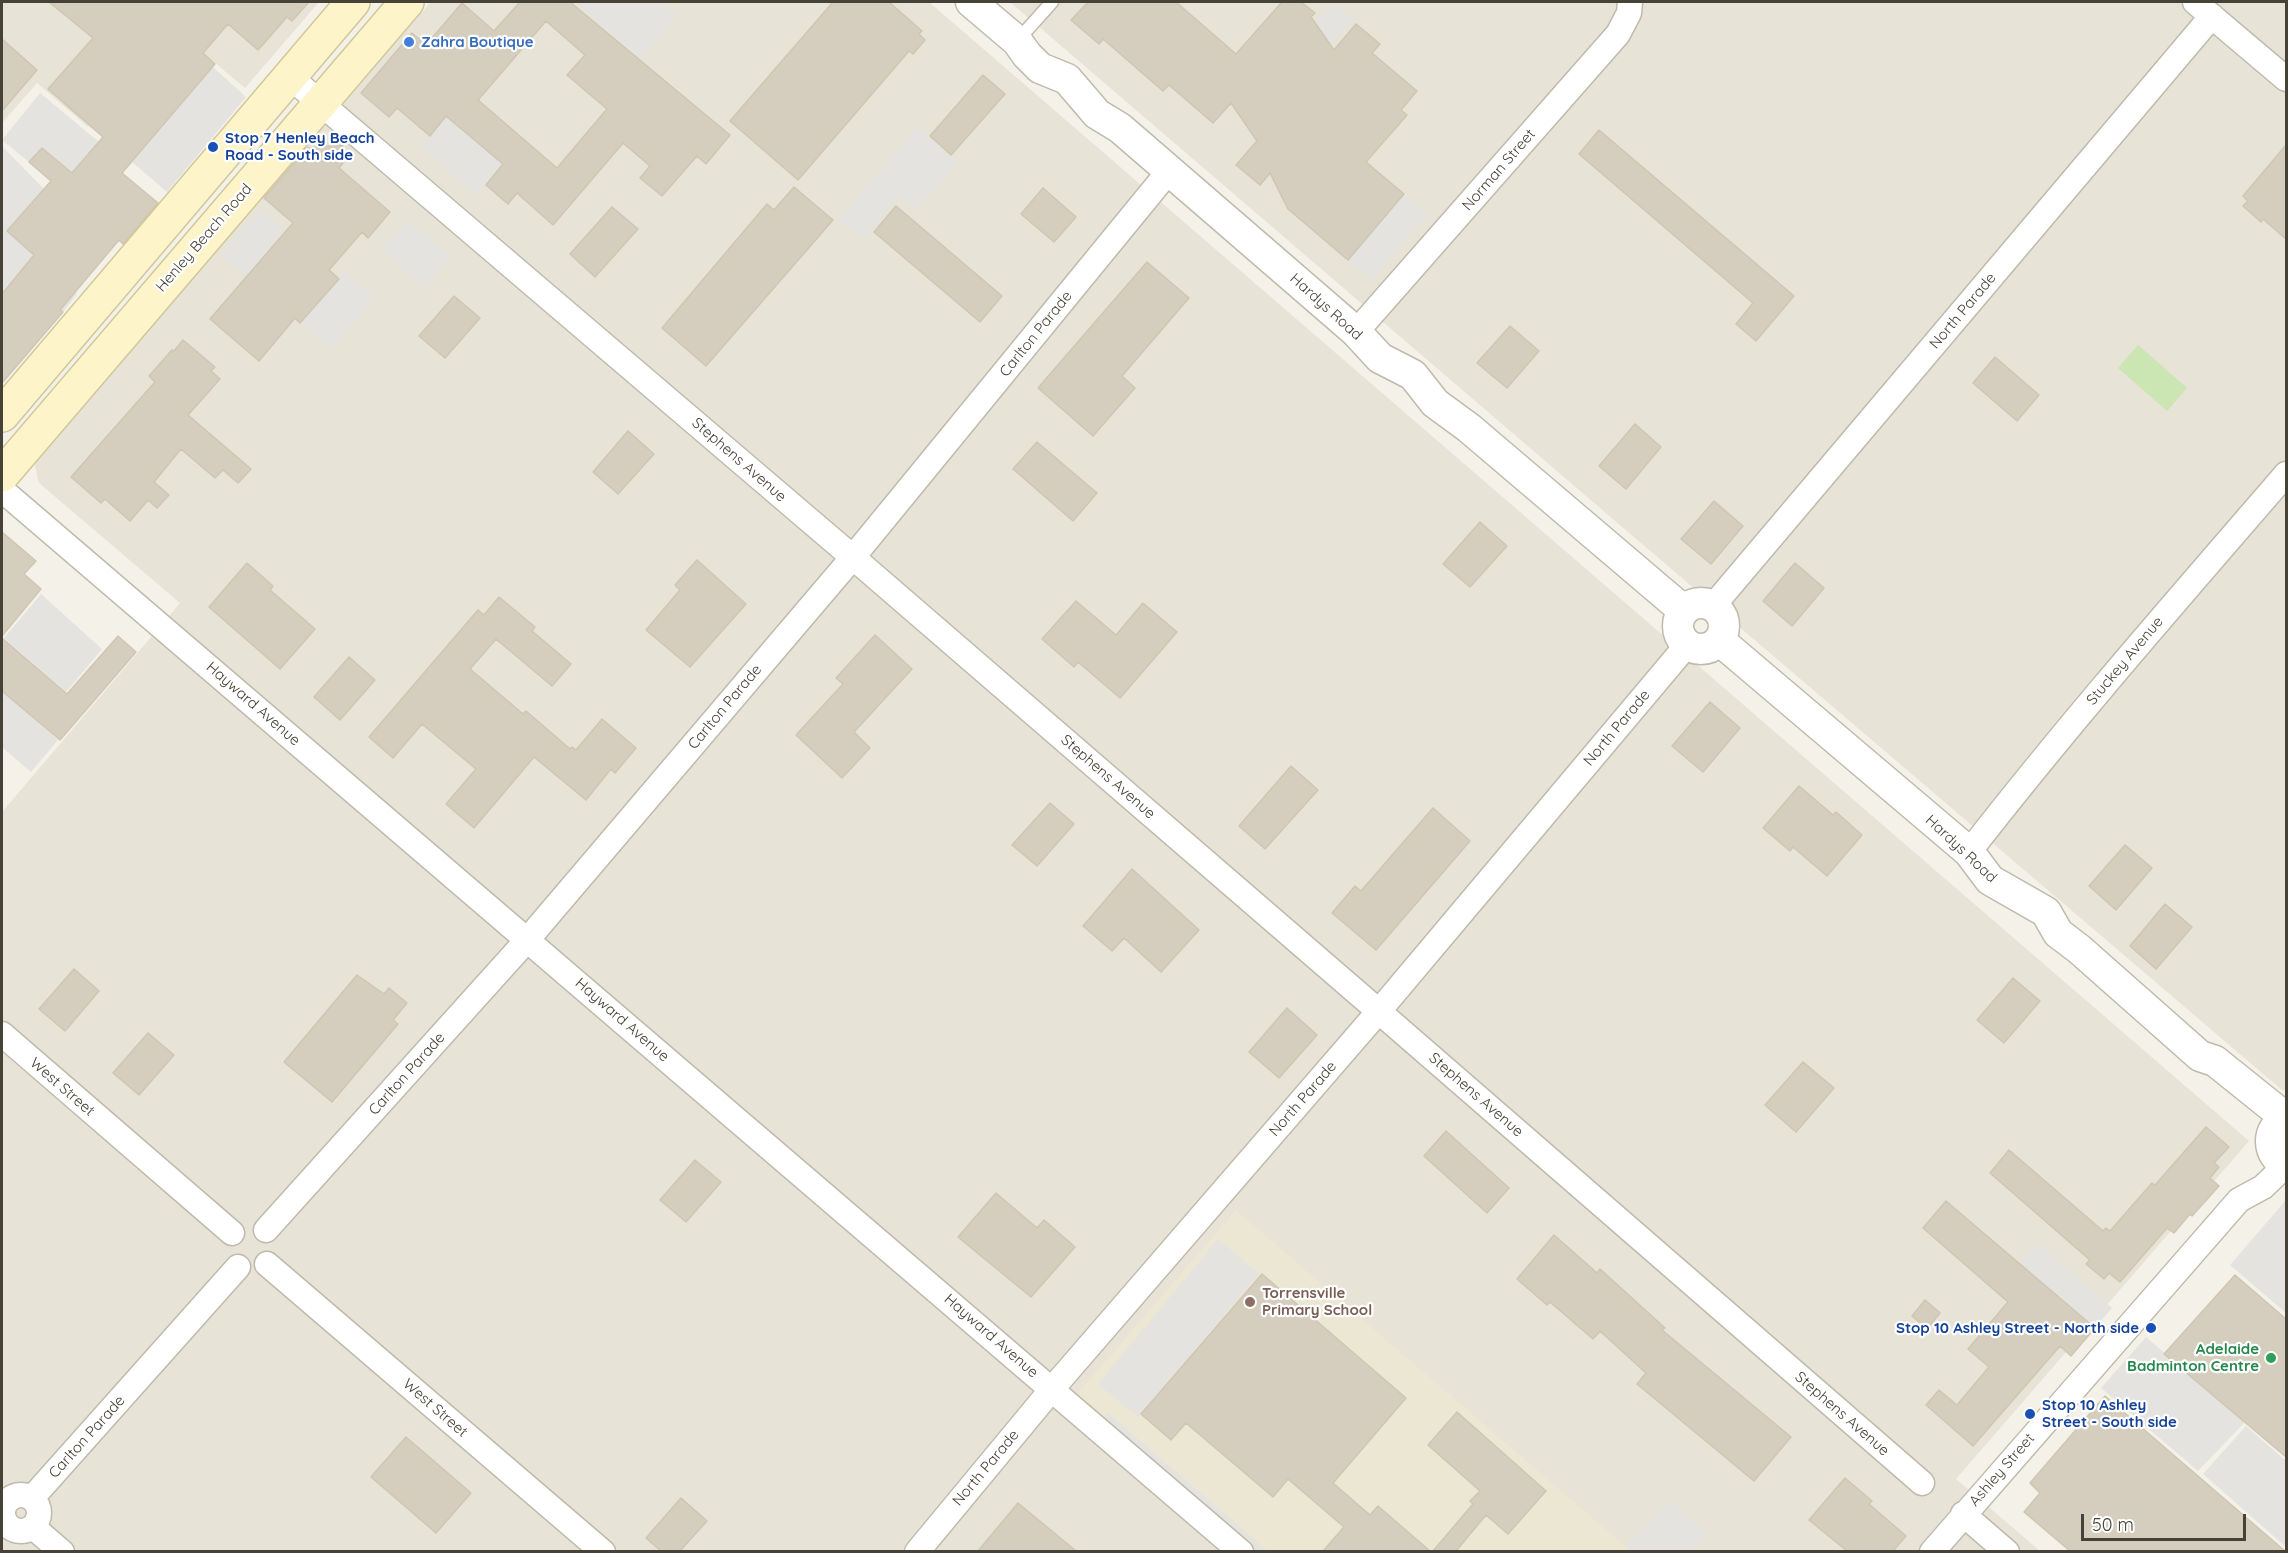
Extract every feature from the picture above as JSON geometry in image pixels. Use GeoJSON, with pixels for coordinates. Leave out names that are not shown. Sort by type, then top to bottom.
{"type":"FeatureCollection","features":[{"type":"Feature","properties":{"kind":"main road"},"geometry":{"type":"LineString","coordinates":[[2,415],[353,2]]}},
{"type":"Feature","properties":{"kind":"main road","name":"Henley Beach Road"},"geometry":{"type":"LineString","coordinates":[[2,476],[407,2]]}},
{"type":"Feature","properties":{"kind":"street","name":"Hardys Road"},"geometry":{"type":"LineString","coordinates":[[971,2],[1017,40],[1040,68],[1067,79],[1097,114],[1119,128],[1356,332],[1380,358],[1413,375],[1435,403],[1470,428],[1683,610]]}},
{"type":"Feature","properties":{"kind":"street","name":"Norman Street"},"geometry":{"type":"LineString","coordinates":[[1356,332],[1618,33],[1629,13],[1630,2]]}},
{"type":"Feature","properties":{"kind":"street"},"geometry":{"type":"LineString","coordinates":[[2203,9],[2286,79]]}},
{"type":"Feature","properties":{"kind":"street","name":"North Parade"},"geometry":{"type":"LineString","coordinates":[[1713,606],[2203,9]]}},
{"type":"Feature","properties":{"kind":"street","name":"Stephens Avenue"},"geometry":{"type":"LineString","coordinates":[[290,76],[853,557],[1922,1483]]}},
{"type":"Feature","properties":{"kind":"street","name":"Carlton Parade"},"geometry":{"type":"LineString","coordinates":[[266,1230],[528,939],[853,557],[1169,171]]}},
{"type":"Feature","properties":{"kind":"street","name":"Stuckey Avenue"},"geometry":{"type":"LineString","coordinates":[[1969,852],[2026,778],[2286,474]]}},
{"type":"Feature","properties":{"kind":"street","name":"Hayward Avenue"},"geometry":{"type":"LineString","coordinates":[[2,490],[1241,1551]]}},
{"type":"Feature","properties":{"kind":"street"},"geometry":{"type":"LineString","coordinates":[[1703,602],[1713,606],[1722,615],[1724,628],[1719,640],[1710,647],[1699,649],[1687,645],[1679,635],[1677,622],[1683,610],[1692,604],[1703,602]]}},
{"type":"Feature","properties":{"kind":"street","name":"Hardys Road"},"geometry":{"type":"LineString","coordinates":[[1719,640],[1969,852],[1989,880],[2046,912],[2058,933],[2200,1056],[2207,1071],[2281,1142]]}},
{"type":"Feature","properties":{"kind":"street","name":"North Parade"},"geometry":{"type":"LineString","coordinates":[[917,1551],[1052,1389],[1379,1011],[1687,645]]}},
{"type":"Feature","properties":{"kind":"street","name":"West Street"},"geometry":{"type":"LineString","coordinates":[[2,1034],[232,1233]]}},
{"type":"Feature","properties":{"kind":"street","name":"Ashley Street"},"geometry":{"type":"LineString","coordinates":[[1932,1551],[2239,1200],[2263,1187],[2281,1142]]}},
{"type":"Feature","properties":{"kind":"street"},"geometry":{"type":"LineString","coordinates":[[255,1225],[266,1230],[273,1243],[273,1251],[267,1264],[253,1270],[238,1267],[231,1261],[227,1252],[232,1233],[242,1226],[255,1225]]}},
{"type":"Feature","properties":{"kind":"street","name":"West Street"},"geometry":{"type":"LineString","coordinates":[[267,1264],[603,1551]]}},
{"type":"Feature","properties":{"kind":"street","name":"Carlton Parade"},"geometry":{"type":"LineString","coordinates":[[32,1498],[238,1267]]}},
{"type":"Feature","properties":{"kind":"street"},"geometry":{"type":"LineString","coordinates":[[15,1532],[38,1520],[37,1504],[25,1495],[17,1495],[3,1503],[5,1522],[15,1532],[62,1551]]}},
{"type":"Feature","properties":{"kind":"street"},"geometry":{"type":"LineString","coordinates":[[1963,1514],[2007,1551]]}},
{"type":"Feature","properties":{"kind":"lane"},"geometry":{"type":"LineString","coordinates":[[1017,40],[1052,2]]}},
{"type":"Feature","properties":{"kind":"shaded area"},"geometry":{"type":"Polygon","coordinates":[[[2,2],[319,2],[245,88],[173,28],[88,127],[37,83],[2,123],[2,2]]]}},
{"type":"Feature","properties":{"kind":"shaded area"},"geometry":{"type":"Polygon","coordinates":[[[431,2],[929,2],[2249,1141],[1956,1479],[2040,1551],[2,1552],[2,812],[180,603],[39,483],[34,462],[431,2]]]}},
{"type":"Feature","properties":{"kind":"shaded area"},"geometry":{"type":"Polygon","coordinates":[[[584,2],[662,2],[678,15],[640,59],[580,6],[584,2]]]}},
{"type":"Feature","properties":{"kind":"shaded area"},"geometry":{"type":"Polygon","coordinates":[[[1010,2],[2286,2],[2286,1090],[2282,1090],[1010,2]]]}},
{"type":"Feature","properties":{"kind":"shaded area"},"geometry":{"type":"Polygon","coordinates":[[[1333,3],[1353,20],[1255,134],[1237,113],[1333,3]]]}},
{"type":"Feature","properties":{"kind":"shaded area"},"geometry":{"type":"Polygon","coordinates":[[[213,67],[246,97],[167,192],[132,162],[213,67]]]}},
{"type":"Feature","properties":{"kind":"shaded area"},"geometry":{"type":"Polygon","coordinates":[[[40,93],[99,142],[72,173],[42,148],[29,162],[2,140],[40,93]]]}},
{"type":"Feature","properties":{"kind":"shaded area"},"geometry":{"type":"Polygon","coordinates":[[[446,116],[503,164],[477,195],[420,147],[446,116]]]}},
{"type":"Feature","properties":{"kind":"shaded area"},"geometry":{"type":"Polygon","coordinates":[[[917,127],[957,163],[916,210],[900,196],[864,239],[839,219],[917,127]]]}},
{"type":"Feature","properties":{"kind":"shaded area"},"geometry":{"type":"Polygon","coordinates":[[[2,146],[44,189],[8,231],[76,292],[77,294],[63,312],[18,274],[2,294],[2,146]]]}},
{"type":"Feature","properties":{"kind":"shaded area"},"geometry":{"type":"Polygon","coordinates":[[[1404,194],[1428,213],[1371,280],[1348,260],[1404,194]]]}},
{"type":"Feature","properties":{"kind":"shaded area"},"geometry":{"type":"Polygon","coordinates":[[[259,209],[285,232],[246,277],[220,255],[259,209]]]}},
{"type":"Feature","properties":{"kind":"shaded area"},"geometry":{"type":"Polygon","coordinates":[[[409,221],[452,257],[425,288],[382,251],[409,221]]]}},
{"type":"Feature","properties":{"kind":"shaded area"},"geometry":{"type":"Polygon","coordinates":[[[345,271],[375,298],[331,349],[300,323],[345,271]]]}},
{"type":"Feature","properties":{"kind":"shaded area"},"geometry":{"type":"Polygon","coordinates":[[[41,594],[102,649],[66,692],[4,638],[41,594]]]}},
{"type":"Feature","properties":{"kind":"shaded area"},"geometry":{"type":"Polygon","coordinates":[[[2,690],[58,740],[31,772],[2,747],[2,690]]]}},
{"type":"Feature","properties":{"kind":"shaded area"},"geometry":{"type":"Polygon","coordinates":[[[2286,1200],[2286,1313],[2230,1265],[2286,1200]]]}},
{"type":"Feature","properties":{"kind":"shaded area","name":"Torrensville Primary School"},"geometry":{"type":"Polygon","coordinates":[[[1236,1210],[1631,1551],[1259,1551],[1076,1395],[1236,1210]]]}},
{"type":"Feature","properties":{"kind":"shaded area"},"geometry":{"type":"Polygon","coordinates":[[[1218,1239],[1259,1274],[1138,1417],[1098,1384],[1218,1239]]]}},
{"type":"Feature","properties":{"kind":"shaded area"},"geometry":{"type":"Polygon","coordinates":[[[2037,1243],[2112,1308],[2095,1328],[2020,1264],[2037,1243]]]}},
{"type":"Feature","properties":{"kind":"shaded area"},"geometry":{"type":"Polygon","coordinates":[[[2146,1337],[2245,1422],[2198,1471],[2101,1388],[2146,1337]]]}},
{"type":"Feature","properties":{"kind":"shaded area"},"geometry":{"type":"Polygon","coordinates":[[[1108,1413],[1268,1551],[1256,1551],[1102,1420],[1108,1413]]]}},
{"type":"Feature","properties":{"kind":"shaded area"},"geometry":{"type":"Polygon","coordinates":[[[2246,1426],[2286,1461],[2286,1547],[2203,1474],[2246,1426]]]}},
{"type":"Feature","properties":{"kind":"shaded area"},"geometry":{"type":"Polygon","coordinates":[[[1670,1500],[1708,1534],[1693,1551],[1631,1551],[1626,1547],[1670,1500]]]}},
{"type":"Feature","properties":{"kind":"green space"},"geometry":{"type":"Polygon","coordinates":[[[2138,345],[2187,388],[2167,411],[2118,368],[2138,345]]]}},
{"type":"Feature","properties":{"kind":"building"},"geometry":{"type":"Polygon","coordinates":[[[49,2],[309,2],[292,21],[287,17],[258,50],[228,24],[203,53],[215,64],[122,173],[158,203],[123,244],[119,240],[60,310],[63,312],[2,383],[2,294],[34,255],[7,231],[51,181],[29,162],[42,148],[72,173],[103,137],[48,89],[93,38],[49,2]]]}},
{"type":"Feature","properties":{"kind":"building"},"geometry":{"type":"Polygon","coordinates":[[[520,2],[570,2],[730,135],[706,164],[697,156],[662,196],[640,178],[650,166],[623,143],[553,225],[517,193],[508,204],[486,185],[503,164],[446,116],[430,136],[397,108],[389,117],[361,93],[412,33],[426,45],[462,3],[494,31],[520,2]],[[546,21],[478,100],[557,168],[607,109],[567,75],[585,55],[546,21]]]}},
{"type":"Feature","properties":{"kind":"building"},"geometry":{"type":"Polygon","coordinates":[[[833,2],[889,2],[922,31],[919,34],[925,40],[913,54],[909,51],[798,180],[730,121],[833,2]]]}},
{"type":"Feature","properties":{"kind":"building"},"geometry":{"type":"Polygon","coordinates":[[[1088,2],[1176,2],[1236,54],[1282,2],[1301,2],[1315,13],[1311,17],[1334,50],[1356,24],[1380,44],[1372,53],[1417,91],[1401,110],[1407,115],[1366,162],[1404,194],[1348,260],[1288,209],[1270,173],[1260,185],[1236,165],[1257,141],[1231,103],[1213,123],[1169,85],[1163,91],[1103,39],[1099,44],[1071,20],[1088,2]]]}},
{"type":"Feature","properties":{"kind":"building"},"geometry":{"type":"Polygon","coordinates":[[[2,39],[37,70],[2,111],[2,39]]]}},
{"type":"Feature","properties":{"kind":"building"},"geometry":{"type":"Polygon","coordinates":[[[983,75],[1005,94],[951,155],[930,136],[983,75]]]}},
{"type":"Feature","properties":{"kind":"building"},"geometry":{"type":"Polygon","coordinates":[[[1599,130],[1794,296],[1756,341],[1736,324],[1753,303],[1579,154],[1599,130]]]}},
{"type":"Feature","properties":{"kind":"building"},"geometry":{"type":"Polygon","coordinates":[[[343,145],[335,156],[343,163],[339,168],[390,212],[368,238],[362,232],[329,270],[339,279],[300,323],[295,318],[259,361],[210,319],[293,223],[264,198],[307,148],[343,145]]]}},
{"type":"Feature","properties":{"kind":"building"},"geometry":{"type":"Polygon","coordinates":[[[2286,145],[2286,239],[2263,219],[2261,222],[2243,206],[2248,201],[2243,196],[2286,145]]]}},
{"type":"Feature","properties":{"kind":"building"},"geometry":{"type":"Polygon","coordinates":[[[794,187],[833,220],[706,366],[662,328],[767,204],[774,210],[794,187]]]}},
{"type":"Feature","properties":{"kind":"building"},"geometry":{"type":"Polygon","coordinates":[[[1043,188],[1076,217],[1054,242],[1021,214],[1043,188]]]}},
{"type":"Feature","properties":{"kind":"building"},"geometry":{"type":"Polygon","coordinates":[[[896,206],[1002,296],[980,322],[874,232],[896,206]]]}},
{"type":"Feature","properties":{"kind":"building"},"geometry":{"type":"Polygon","coordinates":[[[612,207],[638,229],[595,277],[570,254],[612,207]]]}},
{"type":"Feature","properties":{"kind":"building"},"geometry":{"type":"Polygon","coordinates":[[[1147,262],[1189,298],[1122,376],[1135,388],[1093,436],[1038,388],[1147,262]]]}},
{"type":"Feature","properties":{"kind":"building"},"geometry":{"type":"Polygon","coordinates":[[[454,296],[480,318],[445,358],[419,336],[454,296]]]}},
{"type":"Feature","properties":{"kind":"building"},"geometry":{"type":"Polygon","coordinates":[[[1510,326],[1539,351],[1507,388],[1477,363],[1510,326]]]}},
{"type":"Feature","properties":{"kind":"building"},"geometry":{"type":"Polygon","coordinates":[[[183,340],[215,367],[211,371],[220,379],[188,415],[251,469],[238,483],[223,470],[215,478],[181,449],[154,482],[169,495],[157,508],[148,500],[130,521],[105,499],[101,503],[71,477],[155,382],[149,376],[183,340]]]}},
{"type":"Feature","properties":{"kind":"building"},"geometry":{"type":"Polygon","coordinates":[[[1995,357],[2039,395],[2017,421],[1973,383],[1995,357]]]}},
{"type":"Feature","properties":{"kind":"building"},"geometry":{"type":"Polygon","coordinates":[[[1635,424],[1661,447],[1626,489],[1599,466],[1635,424]]]}},
{"type":"Feature","properties":{"kind":"building"},"geometry":{"type":"Polygon","coordinates":[[[628,431],[654,454],[618,494],[593,472],[628,431]]]}},
{"type":"Feature","properties":{"kind":"building"},"geometry":{"type":"Polygon","coordinates":[[[1037,442],[1097,493],[1073,521],[1013,469],[1037,442]]]}},
{"type":"Feature","properties":{"kind":"building"},"geometry":{"type":"Polygon","coordinates":[[[1714,501],[1743,526],[1711,564],[1681,539],[1714,501]]]}},
{"type":"Feature","properties":{"kind":"building"},"geometry":{"type":"Polygon","coordinates":[[[1480,522],[1507,546],[1470,587],[1443,564],[1480,522]]]}},
{"type":"Feature","properties":{"kind":"building"},"geometry":{"type":"Polygon","coordinates":[[[2,532],[36,561],[24,574],[41,589],[2,636],[2,532]]]}},
{"type":"Feature","properties":{"kind":"building"},"geometry":{"type":"Polygon","coordinates":[[[697,560],[746,604],[690,667],[646,630],[680,590],[675,585],[697,560]]]}},
{"type":"Feature","properties":{"kind":"building"},"geometry":{"type":"Polygon","coordinates":[[[247,563],[273,586],[270,590],[315,629],[280,669],[209,607],[247,563]]]}},
{"type":"Feature","properties":{"kind":"building"},"geometry":{"type":"Polygon","coordinates":[[[1795,563],[1824,588],[1792,626],[1763,601],[1795,563]]]}},
{"type":"Feature","properties":{"kind":"building"},"geometry":{"type":"Polygon","coordinates":[[[499,597],[535,627],[532,631],[571,664],[552,686],[496,639],[470,669],[523,714],[526,711],[570,749],[572,747],[576,750],[602,719],[636,748],[615,773],[611,769],[586,800],[534,757],[474,828],[446,804],[476,769],[422,724],[393,758],[369,737],[478,610],[484,615],[499,597]]]}},
{"type":"Feature","properties":{"kind":"building"},"geometry":{"type":"Polygon","coordinates":[[[1076,601],[1116,635],[1143,603],[1177,632],[1120,698],[1078,662],[1074,667],[1042,639],[1076,601]]]}},
{"type":"Feature","properties":{"kind":"building"},"geometry":{"type":"Polygon","coordinates":[[[875,635],[912,669],[854,732],[870,748],[842,778],[796,735],[843,684],[836,678],[875,635]]]}},
{"type":"Feature","properties":{"kind":"building"},"geometry":{"type":"Polygon","coordinates":[[[118,636],[136,652],[60,740],[2,691],[2,638],[67,694],[118,636]]]}},
{"type":"Feature","properties":{"kind":"building"},"geometry":{"type":"Polygon","coordinates":[[[349,657],[375,680],[340,720],[314,697],[349,657]]]}},
{"type":"Feature","properties":{"kind":"building"},"geometry":{"type":"Polygon","coordinates":[[[1710,702],[1740,728],[1703,772],[1672,746],[1710,702]]]}},
{"type":"Feature","properties":{"kind":"building"},"geometry":{"type":"Polygon","coordinates":[[[1291,766],[1318,790],[1265,849],[1239,826],[1291,766]]]}},
{"type":"Feature","properties":{"kind":"building"},"geometry":{"type":"Polygon","coordinates":[[[1799,786],[1833,815],[1836,812],[1862,835],[1827,876],[1793,847],[1790,851],[1763,828],[1799,786]]]}},
{"type":"Feature","properties":{"kind":"building"},"geometry":{"type":"Polygon","coordinates":[[[1050,803],[1074,824],[1037,866],[1012,845],[1050,803]]]}},
{"type":"Feature","properties":{"kind":"building"},"geometry":{"type":"Polygon","coordinates":[[[1433,808],[1470,841],[1376,950],[1332,913],[1355,886],[1361,891],[1433,808]]]}},
{"type":"Feature","properties":{"kind":"building"},"geometry":{"type":"Polygon","coordinates":[[[2125,845],[2152,868],[2116,910],[2089,886],[2125,845]]]}},
{"type":"Feature","properties":{"kind":"building"},"geometry":{"type":"Polygon","coordinates":[[[1132,869],[1199,930],[1161,972],[1124,938],[1112,951],[1083,926],[1132,869]]]}},
{"type":"Feature","properties":{"kind":"building"},"geometry":{"type":"Polygon","coordinates":[[[2165,904],[2192,927],[2156,969],[2130,946],[2165,904]]]}},
{"type":"Feature","properties":{"kind":"building"},"geometry":{"type":"Polygon","coordinates":[[[74,969],[99,991],[65,1031],[39,1009],[74,969]]]}},
{"type":"Feature","properties":{"kind":"building"},"geometry":{"type":"Polygon","coordinates":[[[357,975],[384,994],[389,988],[407,1003],[393,1020],[398,1024],[332,1102],[284,1062],[357,975]]]}},
{"type":"Feature","properties":{"kind":"building"},"geometry":{"type":"Polygon","coordinates":[[[2013,978],[2040,1001],[2004,1043],[1977,1020],[2013,978]]]}},
{"type":"Feature","properties":{"kind":"building"},"geometry":{"type":"Polygon","coordinates":[[[1287,1008],[1317,1035],[1279,1078],[1249,1052],[1287,1008]]]}},
{"type":"Feature","properties":{"kind":"building"},"geometry":{"type":"Polygon","coordinates":[[[148,1033],[174,1055],[139,1095],[113,1073],[148,1033]]]}},
{"type":"Feature","properties":{"kind":"building"},"geometry":{"type":"Polygon","coordinates":[[[1803,1062],[1834,1088],[1796,1132],[1765,1105],[1803,1062]]]}},
{"type":"Feature","properties":{"kind":"building"},"geometry":{"type":"Polygon","coordinates":[[[2206,1127],[2229,1147],[2214,1163],[2219,1167],[2210,1178],[2219,1186],[2174,1233],[2167,1228],[2120,1282],[2109,1273],[2104,1279],[2086,1264],[2090,1260],[1990,1173],[2009,1150],[2103,1231],[2106,1228],[2110,1231],[2152,1183],[2155,1185],[2206,1127]]]}},
{"type":"Feature","properties":{"kind":"building"},"geometry":{"type":"Polygon","coordinates":[[[1446,1131],[1509,1188],[1487,1213],[1424,1156],[1446,1131]]]}},
{"type":"Feature","properties":{"kind":"building"},"geometry":{"type":"Polygon","coordinates":[[[695,1160],[721,1182],[686,1222],[660,1200],[695,1160]]]}},
{"type":"Feature","properties":{"kind":"building"},"geometry":{"type":"Polygon","coordinates":[[[996,1193],[1037,1228],[1044,1220],[1075,1247],[1031,1297],[958,1237],[996,1193]]]}},
{"type":"Feature","properties":{"kind":"building"},"geometry":{"type":"Polygon","coordinates":[[[1946,1201],[2095,1328],[2071,1356],[2060,1346],[1973,1446],[1926,1405],[1939,1390],[1957,1405],[1989,1367],[1968,1349],[2008,1302],[1923,1228],[1946,1201]]]}},
{"type":"Feature","properties":{"kind":"building"},"geometry":{"type":"Polygon","coordinates":[[[1554,1235],[1597,1273],[1600,1269],[1665,1328],[1662,1330],[1791,1437],[1754,1481],[1637,1384],[1646,1373],[1600,1331],[1593,1339],[1550,1302],[1547,1305],[1517,1279],[1554,1235]]]}},
{"type":"Feature","properties":{"kind":"building"},"geometry":{"type":"Polygon","coordinates":[[[1262,1274],[1406,1398],[1333,1483],[1370,1515],[1378,1506],[1430,1551],[1323,1551],[1344,1527],[1288,1479],[1273,1497],[1186,1423],[1171,1440],[1141,1414],[1262,1274]]]}},
{"type":"Feature","properties":{"kind":"building"},"geometry":{"type":"Polygon","coordinates":[[[2235,1275],[2286,1319],[2286,1457],[2164,1354],[2235,1275]]]}},
{"type":"Feature","properties":{"kind":"building"},"geometry":{"type":"Polygon","coordinates":[[[1925,1300],[1940,1313],[1927,1329],[1912,1316],[1925,1300]]]}},
{"type":"Feature","properties":{"kind":"building"},"geometry":{"type":"Polygon","coordinates":[[[2105,1396],[2285,1551],[2070,1551],[2024,1512],[2040,1493],[2030,1483],[2105,1396]]]}},
{"type":"Feature","properties":{"kind":"building"},"geometry":{"type":"Polygon","coordinates":[[[1457,1412],[1546,1491],[1508,1534],[1486,1515],[1456,1551],[1433,1551],[1473,1504],[1470,1501],[1480,1491],[1428,1445],[1457,1412]]]}},
{"type":"Feature","properties":{"kind":"building"},"geometry":{"type":"Polygon","coordinates":[[[406,1437],[471,1493],[436,1533],[371,1477],[406,1437]]]}},
{"type":"Feature","properties":{"kind":"building"},"geometry":{"type":"Polygon","coordinates":[[[1845,1478],[1872,1501],[1869,1504],[1906,1536],[1893,1551],[1847,1551],[1809,1520],[1845,1478]]]}},
{"type":"Feature","properties":{"kind":"building"},"geometry":{"type":"Polygon","coordinates":[[[681,1498],[707,1521],[680,1551],[661,1551],[646,1538],[681,1498]]]}},
{"type":"Feature","properties":{"kind":"building"},"geometry":{"type":"Polygon","coordinates":[[[1018,1503],[1076,1551],[978,1551],[1018,1503]]]}},
{"type":"Feature","properties":{"kind":"place","name":"Zahra Boutique"},"geometry":{"type":"Point","coordinates":[409,42]}},
{"type":"Feature","properties":{"kind":"place","name":"Stop 7 Henley Beach Road - South side"},"geometry":{"type":"Point","coordinates":[213,147]}},
{"type":"Feature","properties":{"kind":"place","name":"Torrensville Primary School"},"geometry":{"type":"Point","coordinates":[1250,1302]}},
{"type":"Feature","properties":{"kind":"place","name":"Stop 10 Ashley Street - North side"},"geometry":{"type":"Point","coordinates":[2151,1328]}},
{"type":"Feature","properties":{"kind":"place","name":"Adelaide Badminton Centre"},"geometry":{"type":"Point","coordinates":[2271,1358]}},
{"type":"Feature","properties":{"kind":"place","name":"Stop 10 Ashley Street - South side"},"geometry":{"type":"Point","coordinates":[2030,1414]}}]}
